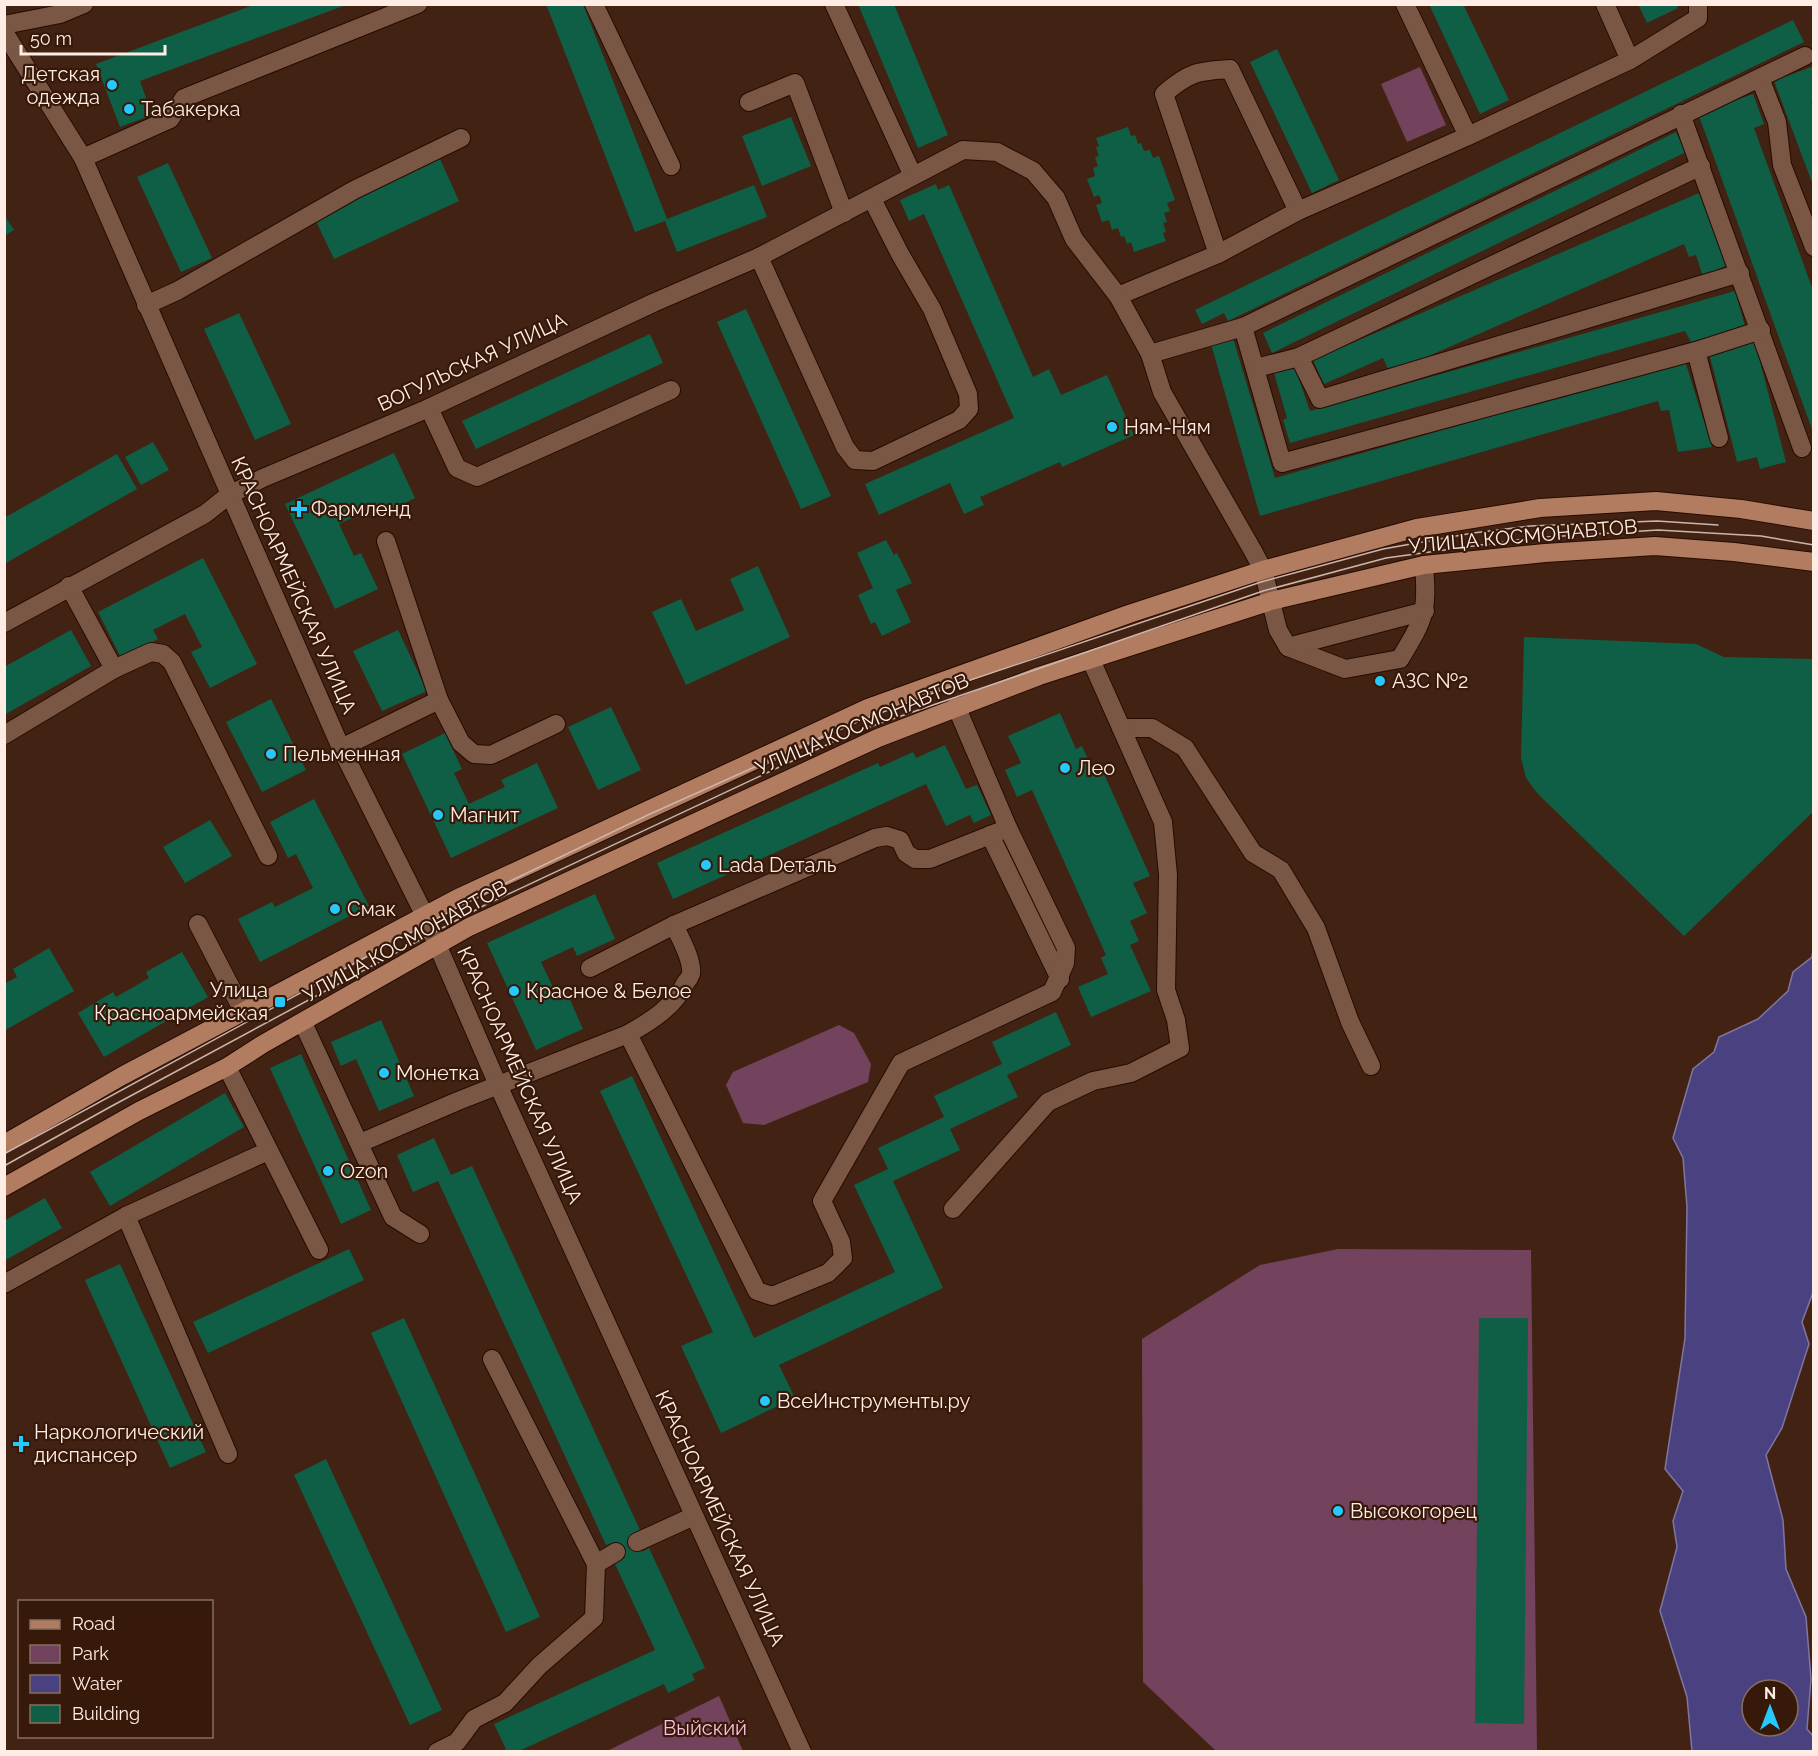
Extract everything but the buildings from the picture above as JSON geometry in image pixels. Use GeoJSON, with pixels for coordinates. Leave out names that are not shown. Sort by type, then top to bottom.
{"type":"FeatureCollection","features":[{"type":"Feature","properties":{"kind":"main road","name":"УЛИЦА КОСМОНАВТОВ"},"geometry":{"type":"LineString","coordinates":[[4,1144],[122,1076],[424,915],[868,708],[1129,614],[1263,570],[1417,528],[1540,508],[1656,501],[1741,509],[1814,521]]}},
{"type":"Feature","properties":{"kind":"main road","name":"УЛИЦА КОСМОНАВТОВ"},"geometry":{"type":"LineString","coordinates":[[4,1187],[139,1111],[227,1067],[263,1044],[469,927],[867,743],[956,706],[1271,601],[1424,565],[1545,553],[1654,546],[1734,552],[1814,562]]}},
{"type":"Feature","properties":{"kind":"street"},"geometry":{"type":"LineString","coordinates":[[4,25],[60,14],[84,4]]}},
{"type":"Feature","properties":{"kind":"street"},"geometry":{"type":"LineString","coordinates":[[82,158],[170,120],[184,98],[418,4]]}},
{"type":"Feature","properties":{"kind":"street"},"geometry":{"type":"LineString","coordinates":[[594,4],[671,166]]}},
{"type":"Feature","properties":{"kind":"street"},"geometry":{"type":"LineString","coordinates":[[834,4],[913,176]]}},
{"type":"Feature","properties":{"kind":"street"},"geometry":{"type":"LineString","coordinates":[[1405,4],[1468,136]]}},
{"type":"Feature","properties":{"kind":"street"},"geometry":{"type":"LineString","coordinates":[[1605,4],[1630,60]]}},
{"type":"Feature","properties":{"kind":"street"},"geometry":{"type":"LineString","coordinates":[[1424,565],[1425,611],[1400,659],[1345,669],[1288,647],[1278,630],[1263,570],[1162,393],[1150,354],[1118,296],[1218,254],[1298,211],[1468,136],[1630,60],[1698,18],[1698,4]]}},
{"type":"Feature","properties":{"kind":"street","name":"КРАСНОАРМЕЙСКАЯ УЛИЦА"},"geometry":{"type":"LineString","coordinates":[[4,32],[82,158],[341,748],[438,945],[498,1085],[801,1752]]}},
{"type":"Feature","properties":{"kind":"street"},"geometry":{"type":"LineString","coordinates":[[1150,354],[1243,327],[1805,56]]}},
{"type":"Feature","properties":{"kind":"street"},"geometry":{"type":"LineString","coordinates":[[1218,254],[1164,94],[1182,78],[1206,70],[1230,69],[1298,211]]}},
{"type":"Feature","properties":{"kind":"street"},"geometry":{"type":"LineString","coordinates":[[1760,78],[1777,122],[1782,165],[1814,247]]}},
{"type":"Feature","properties":{"kind":"street"},"geometry":{"type":"LineString","coordinates":[[749,102],[795,83],[844,213]]}},
{"type":"Feature","properties":{"kind":"street"},"geometry":{"type":"LineString","coordinates":[[1681,114],[1802,448]]}},
{"type":"Feature","properties":{"kind":"street"},"geometry":{"type":"LineString","coordinates":[[146,305],[177,291],[354,190],[461,138]]}},
{"type":"Feature","properties":{"kind":"street","name":"ВОГУЛЬСКАЯ УЛИЦА"},"geometry":{"type":"LineString","coordinates":[[4,623],[205,514],[229,495],[263,478],[429,408],[653,303],[759,257],[963,150],[997,152],[1033,171],[1056,198],[1074,239],[1118,296]]}},
{"type":"Feature","properties":{"kind":"street"},"geometry":{"type":"LineString","coordinates":[[1256,368],[1299,357],[1701,166]]}},
{"type":"Feature","properties":{"kind":"street"},"geometry":{"type":"LineString","coordinates":[[759,257],[845,447],[855,460],[873,460],[959,420],[969,409],[968,394],[932,309],[872,199]]}},
{"type":"Feature","properties":{"kind":"street"},"geometry":{"type":"LineString","coordinates":[[1299,357],[1320,399],[1740,273]]}},
{"type":"Feature","properties":{"kind":"street"},"geometry":{"type":"LineString","coordinates":[[1243,327],[1282,463],[1696,351],[1761,330]]}},
{"type":"Feature","properties":{"kind":"street"},"geometry":{"type":"LineString","coordinates":[[1696,351],[1719,438]]}},
{"type":"Feature","properties":{"kind":"street"},"geometry":{"type":"LineString","coordinates":[[429,408],[457,468],[477,477],[671,390]]}},
{"type":"Feature","properties":{"kind":"street"},"geometry":{"type":"LineString","coordinates":[[386,541],[439,700],[461,743],[474,754],[491,755],[556,724]]}},
{"type":"Feature","properties":{"kind":"street"},"geometry":{"type":"LineString","coordinates":[[69,586],[114,669]]}},
{"type":"Feature","properties":{"kind":"street"},"geometry":{"type":"LineString","coordinates":[[1288,647],[1425,611]]}},
{"type":"Feature","properties":{"kind":"street"},"geometry":{"type":"LineString","coordinates":[[4,735],[114,669],[151,652],[163,654],[172,662],[268,856]]}},
{"type":"Feature","properties":{"kind":"street"},"geometry":{"type":"LineString","coordinates":[[953,1209],[1048,1102],[1093,1081],[1131,1073],[1180,1048],[1176,1020],[1166,990],[1168,874],[1163,822],[1091,660]]}},
{"type":"Feature","properties":{"kind":"street"},"geometry":{"type":"LineString","coordinates":[[341,748],[439,700]]}},
{"type":"Feature","properties":{"kind":"street"},"geometry":{"type":"LineString","coordinates":[[628,1034],[757,1291],[772,1296],[828,1273],[843,1258],[841,1242],[822,1201],[901,1063],[1052,993],[1065,963],[1066,948],[1008,828],[956,706]]}},
{"type":"Feature","properties":{"kind":"street"},"geometry":{"type":"LineString","coordinates":[[1121,728],[1152,728],[1185,748],[1253,853],[1281,870],[1316,928],[1350,1022],[1371,1066]]}},
{"type":"Feature","properties":{"kind":"street"},"geometry":{"type":"LineString","coordinates":[[590,968],[674,925],[875,838],[886,836],[900,840],[906,853],[915,859],[930,859],[1008,828]]}},
{"type":"Feature","properties":{"kind":"street"},"geometry":{"type":"LineString","coordinates":[[990,835],[1059,979]]}},
{"type":"Feature","properties":{"kind":"street"},"geometry":{"type":"LineString","coordinates":[[198,924],[244,1013]]}},
{"type":"Feature","properties":{"kind":"street"},"geometry":{"type":"LineString","coordinates":[[360,1143],[628,1034],[652,1020],[671,1005],[691,974],[686,952],[674,925]]}},
{"type":"Feature","properties":{"kind":"street"},"geometry":{"type":"LineString","coordinates":[[303,1023],[393,1217],[420,1234]]}},
{"type":"Feature","properties":{"kind":"street"},"geometry":{"type":"LineString","coordinates":[[227,1067],[319,1250]]}},
{"type":"Feature","properties":{"kind":"street"},"geometry":{"type":"LineString","coordinates":[[4,1284],[126,1216],[268,1151]]}},
{"type":"Feature","properties":{"kind":"street"},"geometry":{"type":"LineString","coordinates":[[126,1216],[228,1454]]}},
{"type":"Feature","properties":{"kind":"street"},"geometry":{"type":"LineString","coordinates":[[436,1752],[457,1742],[474,1719],[506,1703],[539,1666],[594,1618],[596,1564],[492,1359]]}},
{"type":"Feature","properties":{"kind":"street"},"geometry":{"type":"LineString","coordinates":[[638,1542],[694,1516]]}},
{"type":"Feature","properties":{"kind":"street"},"geometry":{"type":"LineString","coordinates":[[596,1564],[616,1552]]}},
{"type":"Feature","properties":{"kind":"green space"},"geometry":{"type":"Polygon","coordinates":[[[1420,67],[1446,125],[1407,142],[1381,84],[1420,67]]]}},
{"type":"Feature","properties":{"kind":"green space"},"geometry":{"type":"Polygon","coordinates":[[[839,1025],[854,1033],[871,1064],[868,1082],[764,1125],[743,1123],[726,1085],[733,1072],[839,1025]]]}},
{"type":"Feature","properties":{"kind":"green space","name":"Высокогорец"},"geometry":{"type":"Polygon","coordinates":[[[1338,1249],[1531,1250],[1537,1751],[1216,1751],[1143,1682],[1142,1339],[1260,1265],[1338,1249]]]}},
{"type":"Feature","properties":{"kind":"green space","name":"Выйский"},"geometry":{"type":"Polygon","coordinates":[[[719,1696],[743,1751],[607,1751],[719,1696]]]}},
{"type":"Feature","properties":{"kind":"water"},"geometry":{"type":"Polygon","coordinates":[[[1813,950],[1814,1290],[1802,1322],[1809,1344],[1782,1428],[1766,1455],[1783,1520],[1786,1569],[1806,1617],[1811,1679],[1807,1729],[1813,1736],[1813,1751],[1692,1751],[1687,1697],[1660,1611],[1677,1547],[1673,1521],[1683,1491],[1665,1469],[1685,1338],[1687,1207],[1683,1158],[1673,1138],[1693,1069],[1714,1052],[1719,1037],[1758,1019],[1788,991],[1793,972],[1812,957],[1813,950]]]}},
{"type":"Feature","properties":{"kind":"tram line"},"geometry":{"type":"LineString","coordinates":[[4,1154],[473,899],[650,814],[844,727],[941,690],[1261,582],[1383,549],[1473,533],[1530,526],[1657,521],[1718,525]]}},
{"type":"Feature","properties":{"kind":"tram line"},"geometry":{"type":"LineString","coordinates":[[4,1166],[485,905],[852,733],[1263,591],[1386,558],[1531,538],[1658,530],[1761,536],[1814,545]]}},
{"type":"Feature","properties":{"kind":"place","name":"Детская одежда"},"geometry":{"type":"Point","coordinates":[112,85]}},
{"type":"Feature","properties":{"kind":"place","name":"Табакерка"},"geometry":{"type":"Point","coordinates":[129,109]}},
{"type":"Feature","properties":{"kind":"place","name":"Ням-Ням"},"geometry":{"type":"Point","coordinates":[1112,427]}},
{"type":"Feature","properties":{"kind":"place","name":"Фармленд"},"geometry":{"type":"Point","coordinates":[299,509]}},
{"type":"Feature","properties":{"kind":"place","name":"АЗС №2"},"geometry":{"type":"Point","coordinates":[1380,681]}},
{"type":"Feature","properties":{"kind":"place","name":"Пельменная"},"geometry":{"type":"Point","coordinates":[271,754]}},
{"type":"Feature","properties":{"kind":"place","name":"Лео"},"geometry":{"type":"Point","coordinates":[1065,768]}},
{"type":"Feature","properties":{"kind":"place","name":"Магнит"},"geometry":{"type":"Point","coordinates":[438,815]}},
{"type":"Feature","properties":{"kind":"place","name":"Lada Dеталь"},"geometry":{"type":"Point","coordinates":[706,865]}},
{"type":"Feature","properties":{"kind":"place","name":"Смак"},"geometry":{"type":"Point","coordinates":[335,909]}},
{"type":"Feature","properties":{"kind":"place","name":"Красное & Белое"},"geometry":{"type":"Point","coordinates":[514,991]}},
{"type":"Feature","properties":{"kind":"place","name":"Улица Красноармейская"},"geometry":{"type":"Point","coordinates":[280,1002]}},
{"type":"Feature","properties":{"kind":"place","name":"Монетка"},"geometry":{"type":"Point","coordinates":[384,1073]}},
{"type":"Feature","properties":{"kind":"place","name":"Ozon"},"geometry":{"type":"Point","coordinates":[328,1171]}},
{"type":"Feature","properties":{"kind":"place","name":"ВсеИнструменты.ру"},"geometry":{"type":"Point","coordinates":[765,1401]}},
{"type":"Feature","properties":{"kind":"place","name":"Наркологический диспансер"},"geometry":{"type":"Point","coordinates":[21,1444]}},
{"type":"Feature","properties":{"kind":"place","name":"Высокогорец"},"geometry":{"type":"Point","coordinates":[1338,1511]}}]}
